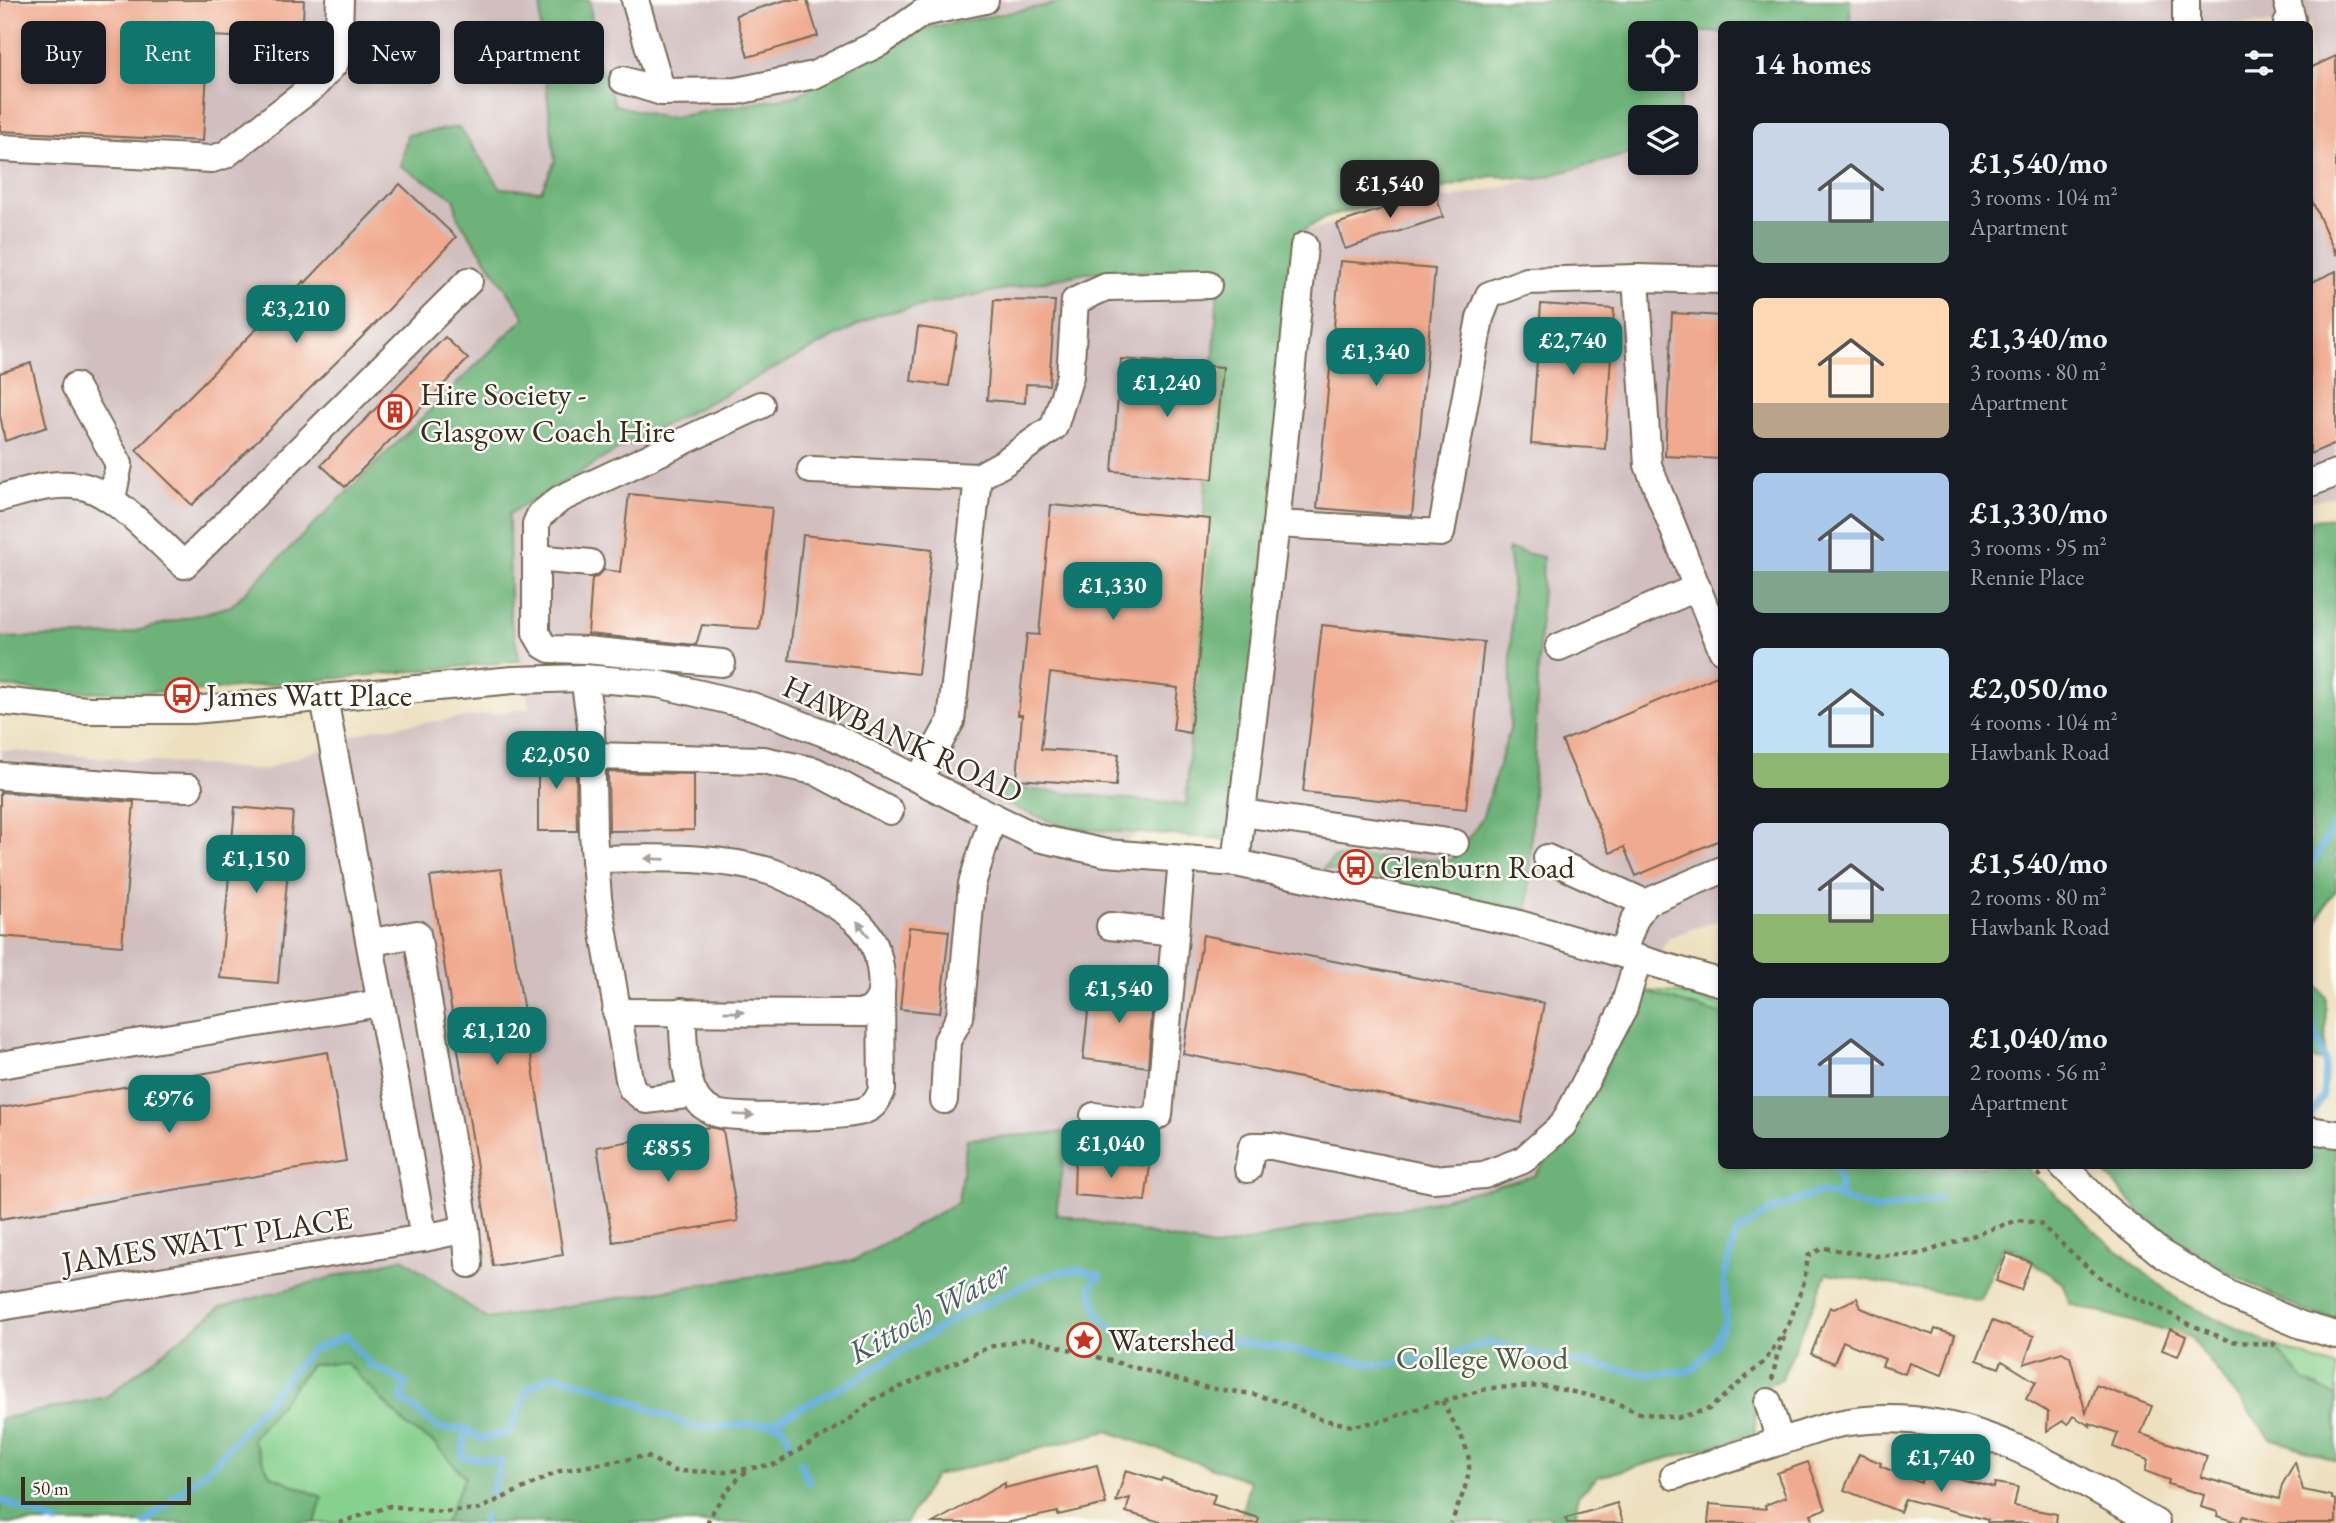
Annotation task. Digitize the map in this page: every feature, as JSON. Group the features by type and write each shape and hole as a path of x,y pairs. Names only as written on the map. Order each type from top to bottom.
{"street":[{"path":"0,148 212,159 225,155 314,86 335,63 340,0"},
{"path":"635,0 662,92"},
{"path":"623,80 662,92 737,92 814,75 881,42 920,7 985,0"},
{"path":"2186,0 2186,21"},
{"path":"2287,0 2290,21"},
{"path":"1236,863 1276,524 1304,246"},
{"path":"1276,524 1441,533 1480,318 1489,295 1527,281 1636,278 1718,280"},
{"path":"1636,278 1648,465 1718,640"},
{"path":"0,498 46,486 81,486 112,499 184,565 469,281"},
{"path":"811,470 978,477 1002,464 1054,427 1070,376 1075,301 1106,287 1208,285"},
{"path":"75,386 119,464 112,499"},
{"path":"718,698 723,654 550,649 543,645 536,633 536,524 540,514 560,499 761,405"},
{"path":"2313,482 2336,472"},
{"path":"919,779 951,721 978,477"},
{"path":"536,558 590,563"},
{"path":"1559,647 1696,588"},
{"path":"584,678 591,725 598,898 629,1079 632,1089 646,1100 694,1094"},
{"name":"HAWBANK ROAD","path":"0,701 86,710 193,710 513,680 584,678 658,684 752,706 835,737 1038,838 1106,853 1236,863 1513,922 1718,982"},
{"path":"324,698 372,942 380,1003 424,1238"},
{"path":"592,756 762,760 814,771 890,811"},
{"path":"0,776 189,788"},
{"path":"1242,813 1455,842"},
{"path":"944,1100 947,1041 960,1017 972,884 993,816"},
{"path":"1547,858 1645,904"},
{"path":"595,859 694,860 738,865 773,873 844,909 861,923 878,957 882,978 882,1090 877,1102 867,1110 840,1116 740,1116 715,1113 702,1105 694,1094 687,1074 682,1012"},
{"path":"1094,1116 1146,1123 1159,1115 1182,859"},
{"path":"1248,1169 1252,1146 1272,1146 1433,1179 1484,1175 1523,1160 1563,1125 1623,1010 1634,921 1645,904 1718,872"},
{"path":"1110,926 1175,933"},
{"path":"372,942 417,934 466,1228 469,1264"},
{"path":"616,1012 865,1013 875,1008 881,996"},
{"path":"0,1065 380,1003"},
{"path":"2313,1130 2336,1134"},
{"path":"2066,1169 2101,1204 2162,1254 2230,1295 2301,1325 2336,1335"},
{"name":"JAMES WATT PLACE","path":"0,1307 424,1238 466,1228"},
{"path":"1768,1402 1780,1441"},
{"path":"1674,1476 1840,1423 1883,1418 1950,1425 2009,1443 2156,1523"}],"path":[{"path":"1768,1402 1777,1356 1804,1283 1808,1256 1823,1248 1875,1255 1920,1254 2018,1220 2039,1223 2093,1272 2122,1293 2230,1341 2273,1345 2275,1342"},
{"path":"339,1523 390,1506 442,1512 479,1509 560,1471 646,1456 674,1471 727,1472 776,1464 848,1421 872,1400 989,1346 1029,1338 1208,1388 1254,1394 1287,1404 1320,1419 1352,1426 1382,1420 1490,1388 1546,1386 1609,1400 1640,1413 1677,1418 1709,1409 1765,1361 1789,1324"},
{"path":"1442,1401 1462,1438 1469,1469 1451,1523"},
{"path":"707,1523 733,1483 750,1468"}],"shaded area":[{"path":"0,0 541,0 540,21 454,21 454,84 546,84 555,161 541,191 501,188 459,127 454,198 458,218 525,317 231,606 121,635 0,638"},
{"path":"590,0 1075,0 927,28 796,96 667,118 615,105 604,77 604,21 592,21"},
{"path":"1850,0 2336,0 2336,496 2313,500 2313,21 1850,21"},
{"path":"1718,25 1718,920 1669,937 1588,1104 1534,1176 1448,1198 1217,1248 1055,1214 1067,1132 968,1139 958,1202 855,1260 486,1319 403,1258 221,1307 106,1397 0,1419 0,750 263,770 373,729 530,709 510,618 509,514 619,449 877,315 1081,273 1220,271 1186,806 1107,853 1236,863 1304,246 1303,231 1537,179 1628,154 1628,175 1698,175 1698,105 1675,105 1676,91 1698,91 1698,29"}],"green space":[{"path":"541,0 590,0 592,21 540,21"},
{"path":"1075,0 1850,0 1850,21 1718,21 1718,33 1698,31 1698,21 1628,21 1628,91 1682,91 1680,105 1628,105 1628,154 1537,179 1492,176 1326,217 1303,231 1242,813 1226,839 1068,828 997,801 1005,787 1186,805 1219,271 1090,272 877,315 619,449 509,514 510,618 520,661 193,692 48,692 0,686 0,638 121,635 231,606 525,317 458,218 454,198 401,166 407,135 459,127 501,188 541,191 555,161 546,84 604,84 604,77 615,105 667,118 796,96 927,28"},
{"path":"2336,518 2336,891 2329,898 2313,931 2313,520"},
{"path":"1508,549 1543,557 1528,910 1323,868 1335,857 1452,860 1482,819 1510,729 1512,580"},
{"path":"2313,982 2326,997 2325,1061 2313,1059"},
{"path":"1643,991 1677,993 1718,1005 1718,1014"},
{"name":"College Wood","path":"1643,991 1718,1014 1718,1169 2027,1169 2108,1243 2182,1303 2273,1345 2304,1381 2336,1396 2336,1461 2270,1438 2191,1338 2070,1304 2062,1283 2014,1249 2003,1247 1980,1300 1827,1273 1781,1380 1756,1389 1755,1435 1598,1477 1578,1496 1575,1523 1552,1523 1549,1515 1527,1518 1528,1523 1239,1523 1250,1481 1107,1431 935,1476 906,1523 445,1523 465,1477 433,1442 409,1428 345,1362 311,1365 252,1439 270,1475 322,1497 315,1523 0,1523 0,1419 106,1397 221,1307 403,1258 487,1319 855,1260 958,1202 967,1139 1067,1132 1056,1214 1217,1248 1448,1198 1534,1176 1588,1104"},
{"path":"2313,1143 2336,1147 2336,1319 2305,1312 2227,1272 2142,1215 2102,1169 2313,1169"},
{"path":"2273,1345 2336,1368 2336,1396 2304,1381"},
{"path":"346,1362 409,1428 433,1442 465,1477 445,1523 315,1523 322,1497 270,1475 251,1439 311,1365"}],"building":[{"path":"0,0 304,0 303,21 229,21 229,37 215,36 215,21 120,21 120,84 206,84 203,141 0,131"},
{"path":"786,0 807,0 818,36 748,57 736,15"},
{"path":"2336,56 2336,255 2313,203 2313,67"},
{"path":"400,184 456,237 376,323 192,505 136,450 304,281 305,283"},
{"path":"1435,191 1443,217 1345,249 1337,224"},
{"path":"1340,261 1435,269 1412,516 1317,508"},
{"path":"2336,271 2336,443 2313,453 2313,282"},
{"path":"994,300 1055,301 1049,385 1026,384 1025,403 987,400"},
{"path":"1541,304 1614,309 1605,449 1531,444"},
{"path":"1672,313 1718,316 1718,459 1665,456"},
{"path":"918,327 957,333 949,386 911,381"},
{"name":"Hire Society - Glasgow Coach Hire","path":"445,337 468,359 345,487 321,465"},
{"path":"1121,359 1223,367 1213,479 1112,471"},
{"path":"31,363 47,427 5,441 0,415 0,373"},
{"path":"629,494 772,508 759,629 702,625 696,645 588,634 592,578 604,570 620,572"},
{"path":"1051,505 1210,519 1190,733 1173,730 1178,688 1050,673 1041,749 1119,754 1116,786 1017,779 1022,715 1018,715 1027,634 1039,635"},
{"path":"803,535 932,549 918,674 789,660"},
{"path":"1322,625 1484,642 1466,809 1303,792"},
{"path":"1717,676 1718,841 1636,876 1624,847 1610,853 1562,741"},
{"path":"538,746 567,746 567,769 576,769 577,831 538,831"},
{"path":"608,772 694,774 694,830 609,831"},
{"path":"0,792 134,802 122,946 0,936"},
{"path":"235,807 293,812 278,983 220,978"},
{"path":"501,869 563,1255 493,1266 430,877"},
{"path":"909,927 949,931 940,1013 900,1009"},
{"path":"1203,935 1544,1003 1521,1123 1183,1054"},
{"path":"1091,984 1154,989 1148,1067 1083,1059"},
{"path":"328,1052 346,1161 0,1219 0,1108"},
{"path":"710,1127 723,1130 738,1221 613,1242 597,1147"},
{"path":"1075,1159 1150,1166 1145,1201 1074,1195"},
{"path":"2007,1253 2031,1262 2021,1290 1996,1281"},
{"path":"1857,1298 1861,1308 1885,1318 1933,1335 1935,1329 1955,1335 1942,1375 1909,1363 1905,1374 1882,1366 1885,1359 1843,1341 1834,1363 1811,1354 1830,1307 1834,1309"},
{"path":"1992,1321 2034,1336 2024,1364 2062,1352 2070,1357 2086,1413 2096,1385 2152,1406 2141,1434 2207,1456 2201,1477 2279,1499 2282,1485 2295,1462 2303,1490 2332,1496 2332,1499 2336,1500 2336,1523 2269,1523 2243,1516 2240,1523 2217,1516 2218,1512 2201,1507 2204,1495 2168,1484 2169,1480 2145,1471 2148,1460 2113,1447 2118,1433 2089,1423 2090,1426 2073,1416 2068,1424 2063,1421 2047,1431 2048,1412 2026,1399 2036,1382 2002,1361 1999,1368 1977,1360"},
{"path":"2170,1329 2186,1336 2178,1356 2162,1350"},
{"path":"1859,1454 1921,1483 1924,1469 1994,1488 1995,1483 2018,1487 2014,1506 2057,1514 2056,1523 1987,1523 1988,1520 1905,1499 1900,1512 1844,1490"},
{"path":"1808,1462 1826,1509 1811,1514 1814,1523 1708,1523 1710,1504 1766,1509 1765,1505 1786,1497 1777,1473"},
{"path":"1097,1465 1106,1504 1006,1523 933,1523 1005,1483 1005,1488"},
{"path":"1126,1470 1215,1495 1212,1504 1259,1518 1258,1523 1164,1523 1126,1512 1130,1498 1116,1502"},
{"path":"1617,1503 1623,1523 1567,1523 1566,1518"}],"waterway":[{"name":"Kittoch Water","path":"2313,862 2336,823"},
{"name":"Kittoch Water","path":"2313,1026 2325,1061 2323,1096 2313,1112"},
{"path":"1836,1169 1840,1180 1839,1198"},
{"name":"Kittoch Water","path":"145,1523 215,1463 310,1351 346,1336 370,1364 406,1383 401,1399 440,1429 466,1429 480,1439 509,1433 528,1389 552,1374 600,1388 695,1428 771,1423 855,1380 961,1315 1035,1280 1057,1272 1081,1270 1101,1276 1090,1286 1100,1318 1133,1346 1198,1338 1268,1346 1381,1365 1448,1356 1489,1342 1554,1358 1647,1374 1691,1371 1713,1346 1725,1320 1725,1274 1736,1233 1772,1210 1820,1192 1877,1210 1939,1199"},
{"path":"771,1423 784,1427 790,1443"},
{"path":"466,1429 462,1457 501,1461 491,1494"},
{"path":"801,1462 809,1483"},
{"name":"Kittoch Water","path":"0,1500 57,1523"},
{"path":"483,1523 485,1516"}],"place":[{"name":"Hire Society - Glasgow Coach Hire","path":"395,412"},
{"name":"James Watt Place","path":"182,695"},
{"name":"Glenburn Road","path":"1356,867"},
{"name":"Watershed","path":"1084,1340"}]}
